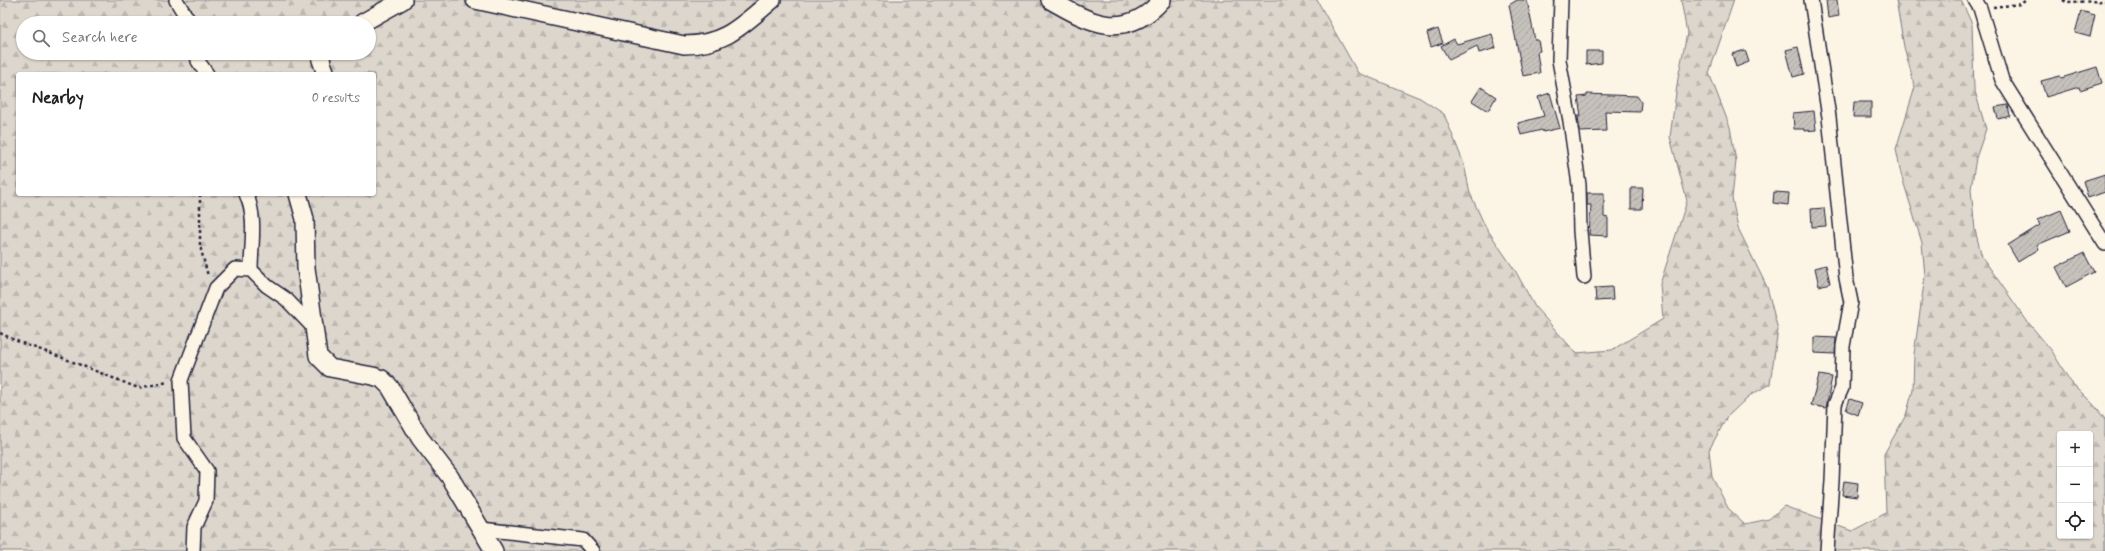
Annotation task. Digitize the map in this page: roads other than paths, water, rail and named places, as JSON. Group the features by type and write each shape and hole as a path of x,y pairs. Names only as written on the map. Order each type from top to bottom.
{"street":[{"path":"176,0 186,16"},
{"path":"374,16 403,0"},
{"path":"475,0 684,45 696,45 709,43 728,35 772,0"},
{"path":"1050,0 1091,22 1115,26 1136,20 1162,0"},
{"path":"1561,0 1559,60 1580,185 1584,277"},
{"path":"1812,0 1830,117 1846,278 1851,302 1843,346 1842,388 1835,404 1827,551"},
{"path":"1978,4 2002,80 2105,244"},
{"path":"198,60 206,72"},
{"path":"321,60 325,72"},
{"path":"247,196 250,202 252,228 251,270"},
{"path":"299,196 305,219 306,268 315,350 325,365 330,368 382,379 390,387 416,430 450,477 494,551"},
{"path":"193,551 194,527 206,501 207,471 184,438 182,380 216,288 235,269 251,270 267,286 286,299 312,326"},
{"path":"481,529 583,540 593,551"}]}
